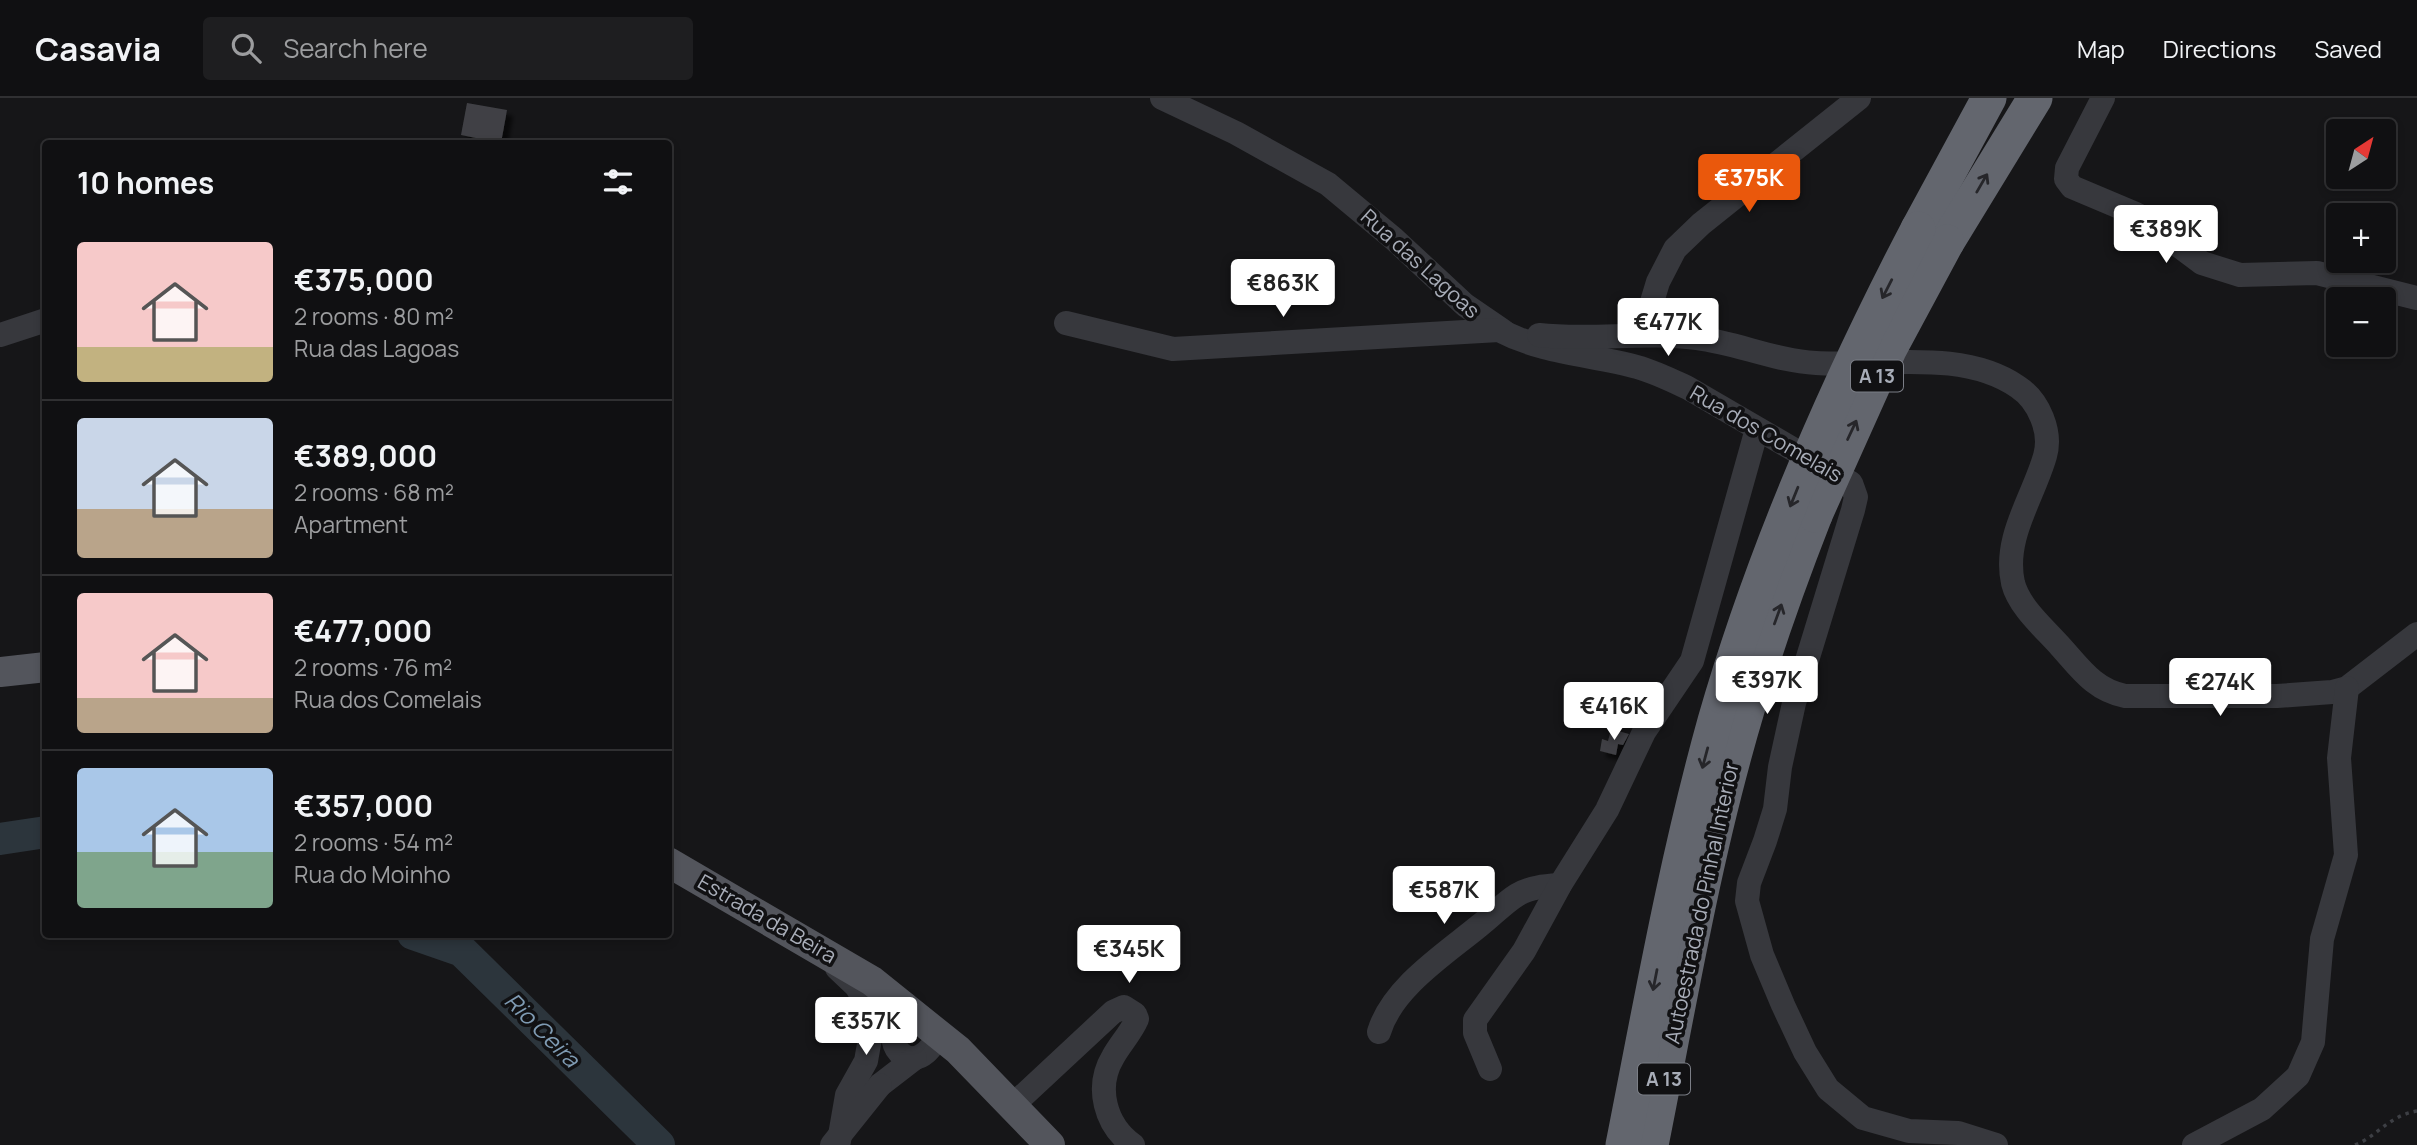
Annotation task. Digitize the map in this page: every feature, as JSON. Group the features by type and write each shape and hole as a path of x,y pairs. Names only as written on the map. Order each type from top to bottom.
{"highway":[{"name":"Autoestrada do Pinhal Interior","path":"1651,1145 1700,898 1733,757 1770,636 1815,515 1889,350 1989,98"},
{"name":"Autoestrada do Pinhal Interior","path":"1623,1145 1688,824 1736,652 1786,515 1840,385 1933,235 2035,98"}],"main road":[{"path":"0,672 42,667"},
{"name":"Estrada da Beira","path":"672,864 872,981 919,1041 1012,1106 1050,1145"}],"street":[{"name":"Rua das Lagoas","path":"1163,98 1236,134 1339,191 1465,305 1499,330 1559,338 1642,335 1699,338 1795,361 1848,364 1913,361 1946,364 2004,378 2021,388 2035,404 2046,432 2046,454 2014,538 2011,559 2014,586 2037,621 2100,687 2109,693 2125,696 2306,695 2347,688 2417,634"},
{"path":"1642,335 1658,282 1675,249 1702,223 1858,98"},
{"path":"2103,98 2067,168 2066,178 2072,187 2136,214 2202,263 2240,275 2317,273 2417,298"},
{"path":"0,335 42,321"},
{"path":"1066,323 1172,349 1499,330"},
{"name":"Rua dos Comelais","path":"1499,330 1536,347 1634,366 1661,375 1843,476 1855,489 1856,497 1794,702 1771,825 1749,883 1746,901 1762,955 1805,1052 1828,1088 1863,1118 1909,1131 1958,1133 1996,1145"},
{"path":"1490,1069 1475,1033 1475,1020 1524,951 1560,884 1607,810 1644,732 1692,660 1757,429"},
{"path":"2194,1145 2262,1109 2298,1076 2314,1042 2322,939 2346,855 2339,758 2347,688"},
{"path":"1380,1032 1384,1015 1399,995 1434,963 1518,894 1538,887 1560,884"},
{"path":"814,946 856,986 870,1015 872,1033 866,1061 847,1095 838,1145"},
{"path":"1012,1106 1113,1012 1124,1007 1135,1014 1137,1019 1111,1059 1102,1088 1106,1111 1122,1138 1133,1145"},
{"path":"832,1145 880,1084 919,1041"}],"path":[{"path":"2355,1145 2384,1124 2417,1111"}],"building":[{"path":"467,103 507,110 502,140 461,135"},
{"path":"1611,729 1629,734 1623,745 1618,744 1616,755 1600,751 1602,739 1608,741"}],"waterway":[{"name":"Rio Ceira","path":"0,839 42,833"},
{"name":"Rio Ceira","path":"425,938 462,951 659,1145"}]}
